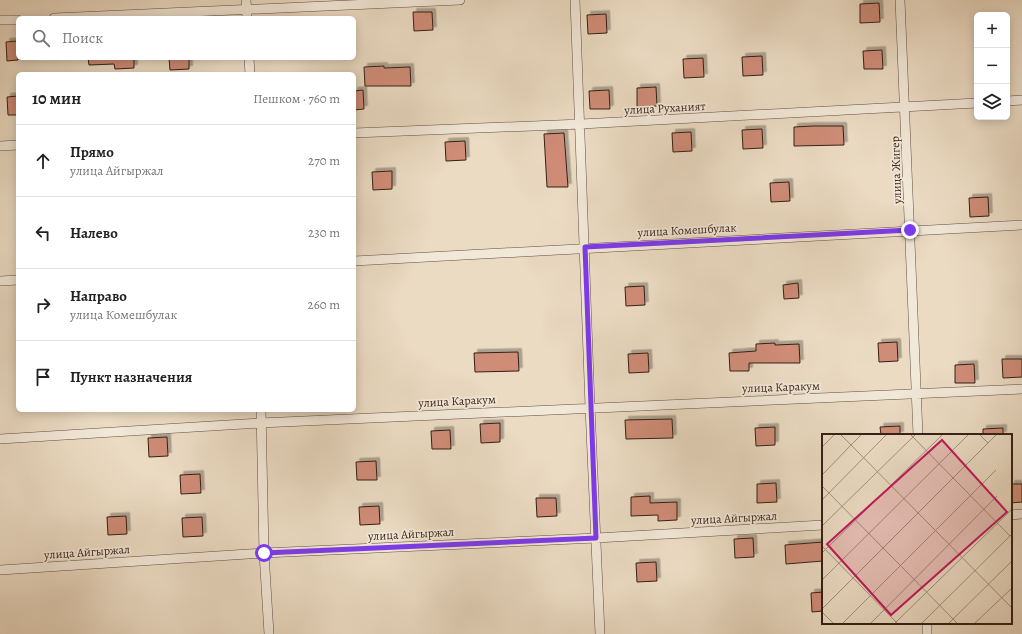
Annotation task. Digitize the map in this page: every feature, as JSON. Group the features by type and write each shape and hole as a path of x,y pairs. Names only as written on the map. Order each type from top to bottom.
{"street":[{"path":"246,0 246,14"},
{"path":"150,16 246,14 460,0"},
{"path":"575,0 600,634"},
{"name":"улица Жигер","path":"900,0 910,230 915,393 918,434"},
{"path":"0,20 16,20"},
{"path":"249,60 250,72"},
{"path":"1010,101 1022,100"},
{"name":"улица Руханият","path":"356,133 581,124 974,103"},
{"path":"0,146 16,145"},
{"name":"улица Комешбулак","path":"356,260 1022,225"},
{"path":"0,281 16,280"},
{"name":"улица Каракум","path":"0,439 260,423 1022,388"},
{"path":"261,412 264,553 269,634"},
{"path":"1012,515 1022,514"},
{"name":"улица Айгыржал","path":"0,570 264,553 596,538 822,525"}],"building":[{"path":"879,3 880,22 860,23 860,4"},
{"path":"413,12 432,12 433,30 414,31"},
{"path":"606,14 607,33 588,34 587,15"},
{"path":"16,41 16,60 18,60 7,61 6,42"},
{"path":"882,50 883,69 864,69 863,51"},
{"path":"762,56 763,75 743,76 742,57"},
{"path":"703,58 704,77 684,78 683,59"},
{"path":"88,60 134,60 134,68 115,69 114,64 89,65"},
{"path":"169,60 189,60 189,69 170,70"},
{"path":"384,66 384,68 410,67 411,86 365,86 364,67"},
{"path":"656,87 657,106 637,107 637,88"},
{"path":"363,90 364,109 356,110 356,91"},
{"path":"609,90 610,109 590,109 589,91"},
{"path":"16,96 16,115 8,115 7,97"},
{"path":"843,126 844,145 794,146 794,127"},
{"path":"762,129 763,148 743,149 742,130"},
{"path":"691,132 692,151 673,152 672,133"},
{"path":"564,133 568,187 547,187 544,134"},
{"path":"465,141 466,160 446,161 445,142"},
{"path":"392,171 392,189 373,190 372,172"},
{"path":"789,182 790,201 771,202 770,183"},
{"path":"988,197 989,216 970,217 969,198"},
{"path":"798,283 799,298 784,299 783,285"},
{"path":"644,286 645,305 626,306 625,287"},
{"path":"897,342 898,361 879,362 878,343"},
{"path":"775,343 775,345 799,344 800,363 749,363 749,371 730,371 729,353 756,351 756,344"},
{"path":"518,352 519,371 475,372 474,353"},
{"path":"648,353 649,372 629,373 628,354"},
{"path":"1002,359 1022,359 1022,377 1003,378"},
{"path":"974,364 975,383 955,383 955,365"},
{"path":"672,419 673,438 626,439 625,420"},
{"path":"500,423 500,442 481,443 480,424"},
{"path":"900,426 900,434 881,434 880,427"},
{"path":"775,427 775,445 756,446 755,428"},
{"path":"1003,428 1003,434 983,434 983,429"},
{"path":"450,430 451,449 432,449 431,431"},
{"path":"167,437 168,456 149,457 148,438"},
{"path":"376,461 377,480 357,480 356,462"},
{"path":"200,474 201,493 181,494 180,475"},
{"path":"776,483 777,502 757,503 757,484"},
{"path":"1012,484 1022,484 1022,502 1012,503"},
{"path":"650,496 650,503 677,502 677,520 658,521 658,515 631,516 631,497"},
{"path":"536,498 556,498 557,516 537,517"},
{"path":"379,506 380,524 360,525 359,507"},
{"path":"126,516 127,534 108,535 107,517"},
{"path":"202,517 203,536 183,537 182,518"},
{"path":"753,538 754,557 735,558 734,539"},
{"path":"822,542 822,561 786,564 785,545"},
{"path":"656,562 657,581 637,582 636,563"},
{"path":"822,592 822,611 812,612 811,593"}],"route":[{"path":"264,553 596,538 585,247 910,230"}]}
